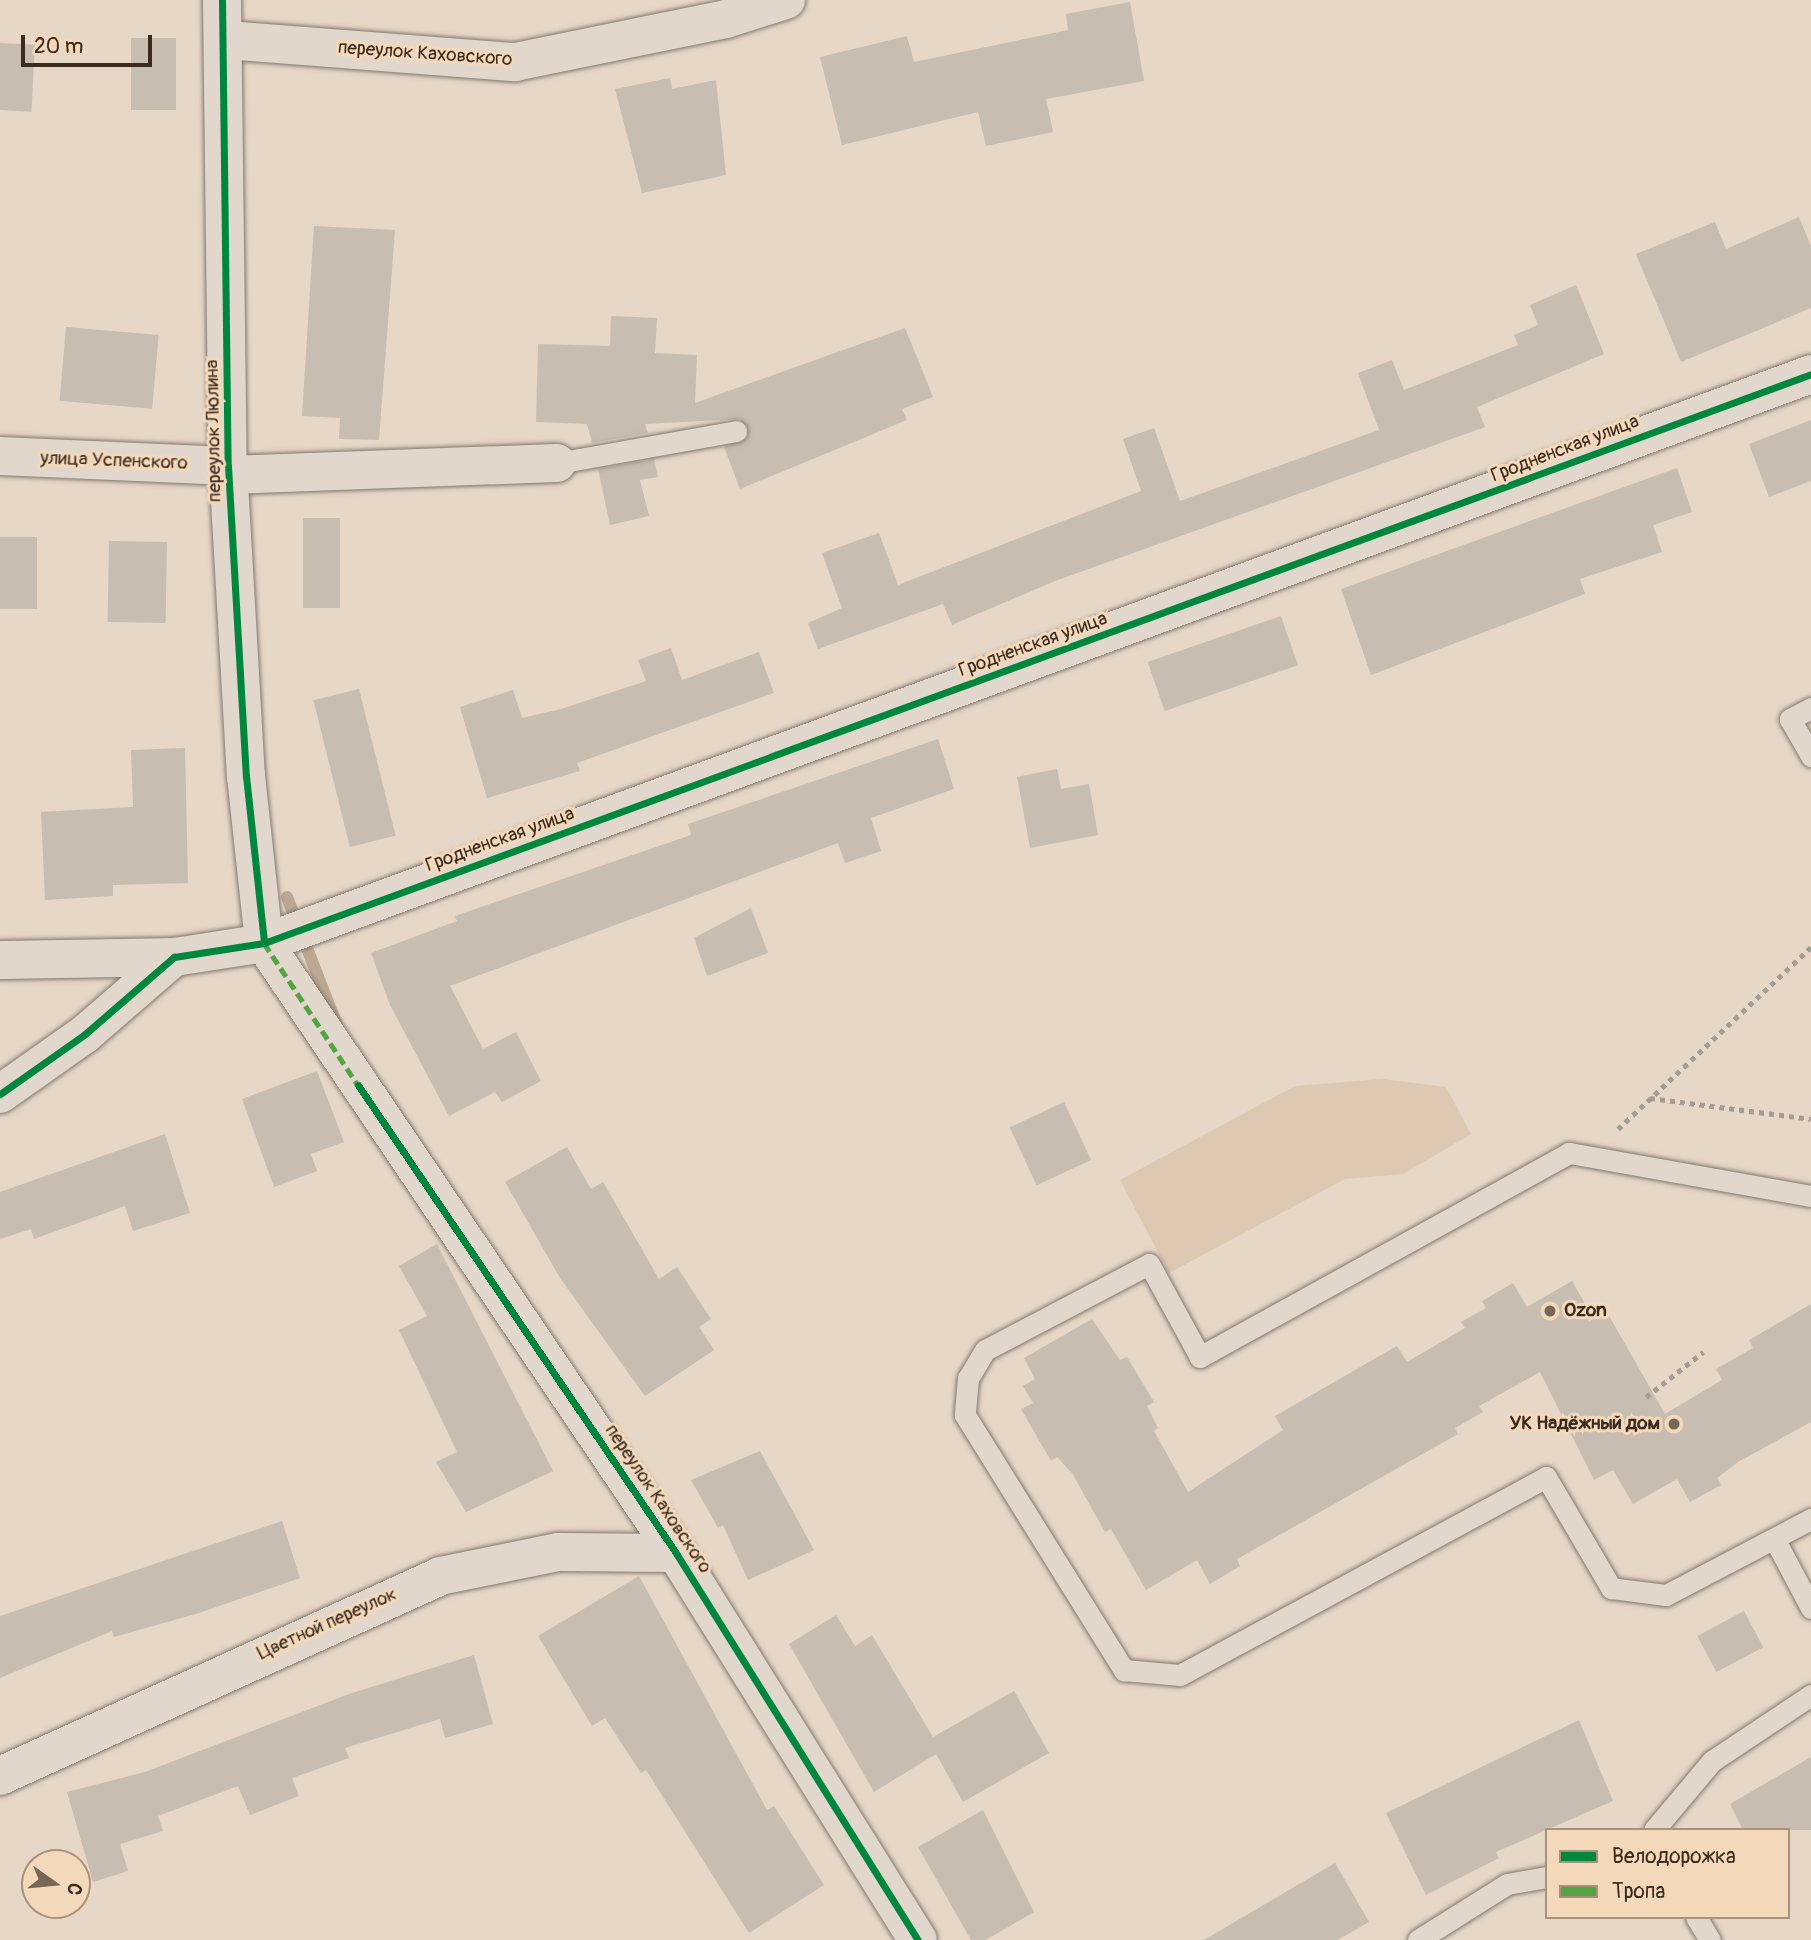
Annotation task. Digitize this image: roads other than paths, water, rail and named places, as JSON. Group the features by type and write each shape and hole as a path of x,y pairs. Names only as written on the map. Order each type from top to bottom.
{"street":[{"name":"переулок Люлина","path":"222,0 226,40 229,470 246,775 264,943"},
{"name":"переулок Каховского","path":"226,40 515,62 726,19 786,0"},
{"name":"Гродненская улица","path":"0,960 174,957 264,943 1811,374"},
{"name":"улица Успенского","path":"0,456 229,470"},
{"path":"229,470 557,463"},
{"name":"переулок Каховского","path":"264,943 676,1553 918,1940"},
{"path":"0,1094 85,1034 174,957"},
{"name":"Цветной переулок","path":"0,1776 440,1576 558,1552 676,1553"}],"lane":[{"path":"557,463 736,431"},
{"path":"1811,708 1790,719 1811,756"},
{"path":"1811,1196 1569,1153 1200,1357 1149,1264 985,1350 968,1378 965,1415 1124,1670 1180,1675 1546,1477 1611,1588 1666,1595 1811,1519"},
{"path":"1775,1540 1811,1608"},
{"path":"1656,1828 1712,1761 1811,1695"},
{"path":"1418,1940 1507,1884 1545,1877"},
{"path":"1697,1919 1710,1940"}],"waterway":[{"path":"287,897 337,1025"}],"place":[{"name":"Ozon","path":"1550,1311"},
{"name":"УК Надёжный дом","path":"1674,1424"}]}
